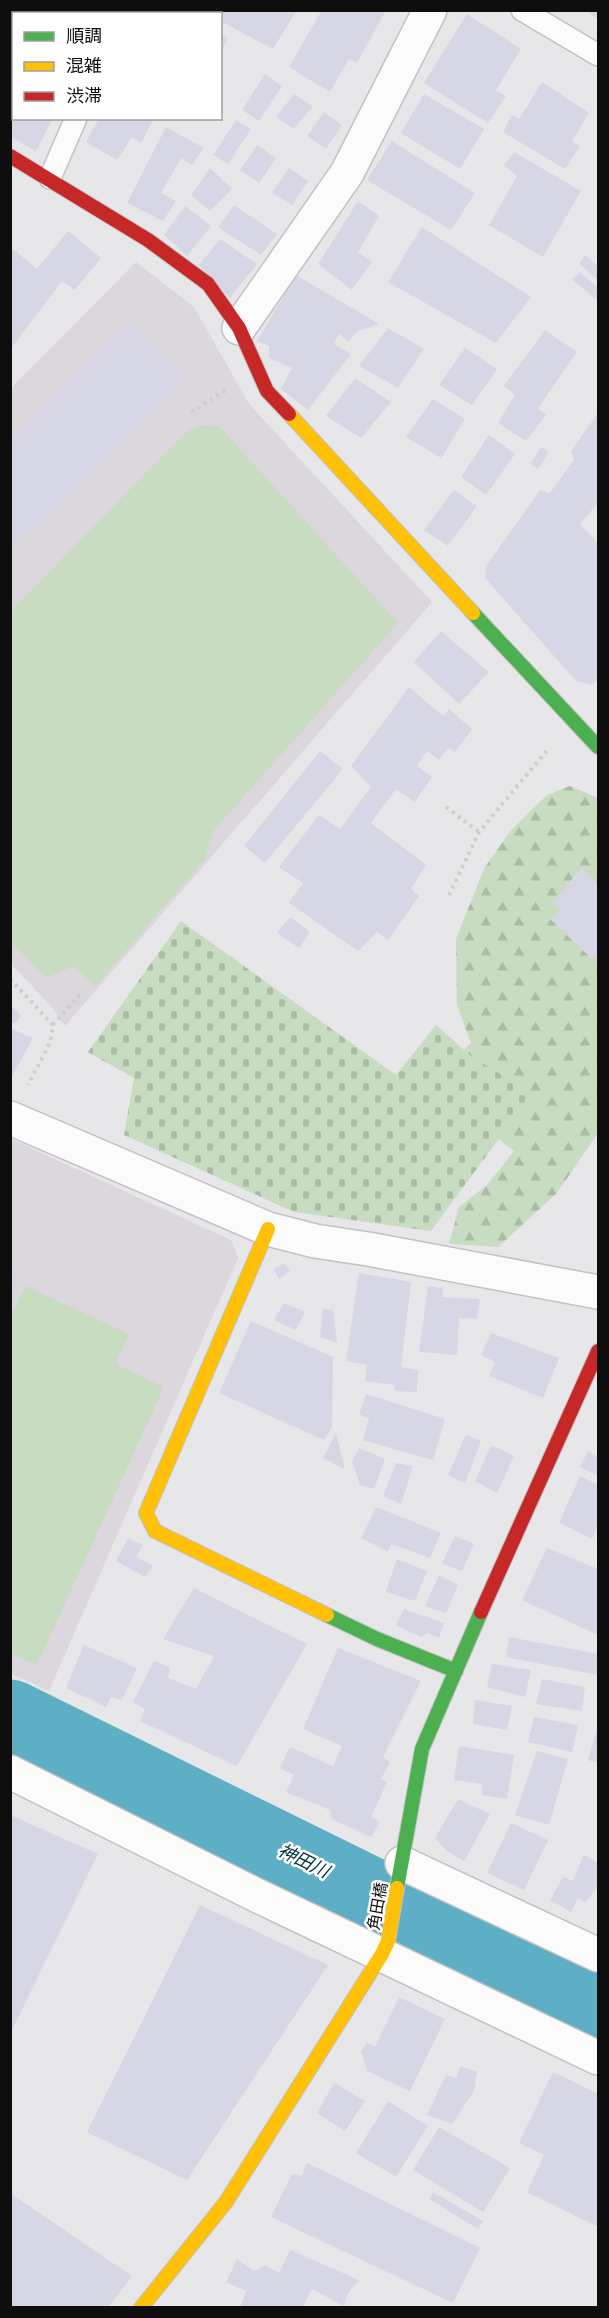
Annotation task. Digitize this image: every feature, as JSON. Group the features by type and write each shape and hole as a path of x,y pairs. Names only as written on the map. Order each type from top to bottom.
{"street":[{"path":"239,327 347,172 430,10"},
{"path":"10,156 50,178 148,240 208,284 239,327 267,391 598,747"},
{"path":"11,1118 268,1229 315,1241 598,1292"},
{"path":"268,1229 146,1513 155,1531 377,1639 456,1671"},
{"name":"角田橋","path":"385,1948 422,1749 598,1351"},
{"path":"10,1772 254,1893 385,1948 598,2058"},
{"path":"401,1870 598,1955"},
{"path":"141,2307 226,2202 385,1948"}],"lane":[{"path":"522,10 598,55"},
{"path":"50,178 75,120"}],"path":[{"path":"191,412 234,385"},
{"path":"450,895 479,832 550,747"},
{"path":"446,807 479,832"},
{"path":"10,979 53,1025"},
{"path":"11,1118 50,1043 53,1025 83,992"}],"shaded area":[{"path":"136,262 194,307 249,404 432,602 65,1026 51,1006 11,964 11,388"},
{"path":"11,1139 231,1240 238,1258 49,1691 11,1674"}],"green space":[{"path":"201,425 219,426 398,623 214,830 205,859 95,987 74,966 46,978 11,942 11,611 186,432"},
{"path":"570,786 598,798 598,1133 557,1193 498,1247 449,1244 459,1207 487,1185 514,1151 481,1125 438,1073 471,1043 457,1005 456,939 485,867 512,829 547,795"},
{"path":"181,921 396,1075 436,1025 471,1056 532,1094 431,1231 294,1212 124,1135 134,1078 88,1052"},
{"path":"25,1286 129,1334 116,1364 164,1387 37,1665 10,1654 10,1318"}],"building":[{"path":"14,10 66,10 65,12 16,12"},
{"path":"201,10 297,10 273,49 222,22 222,12"},
{"path":"322,10 386,10 357,63 349,59 330,92 289,67"},
{"path":"584,10 598,10 598,19"},
{"path":"467,14 521,49 496,90 506,96 488,123 424,83"},
{"path":"10,27 12,28 12,50 10,49"},
{"path":"222,35 228,38 222,49"},
{"path":"10,58 12,59 12,78 10,77"},
{"path":"265,74 282,86 259,121 242,110"},
{"path":"542,82 589,113 572,141 580,146 565,169 503,132 512,115 519,119"},
{"path":"294,94 313,106 294,129 276,117"},
{"path":"424,94 484,129 460,169 401,133"},
{"path":"324,112 342,125 326,149 307,136"},
{"path":"10,116 12,120 52,120 36,151 10,137"},
{"path":"98,120 153,120 141,143 132,137 117,160 86,142"},
{"path":"236,120 251,129 228,164 213,155"},
{"path":"166,127 204,148 192,165 181,158 161,193 176,201 163,221 127,203"},
{"path":"392,141 475,193 451,230 367,180"},
{"path":"257,145 276,158 259,183 240,170"},
{"path":"514,152 581,191 543,257 489,225 517,176 504,166"},
{"path":"210,168 232,189 210,211 191,195"},
{"path":"289,168 308,181 292,205 272,193"},
{"path":"358,201 379,216 358,252 372,262 352,290 318,264"},
{"path":"234,205 277,234 261,255 218,227"},
{"path":"185,206 211,226 187,256 164,235"},
{"path":"422,227 531,297 496,343 388,282"},
{"path":"68,231 101,258 75,290 62,281 12,347 10,252 13,249 37,269"},
{"path":"220,239 257,264 230,298 199,265"},
{"path":"585,255 598,266 598,280 579,264"},
{"path":"580,272 598,288 598,301 572,279"},
{"path":"296,275 379,324 357,331 349,342 339,334 334,344 351,354 308,410 281,389 292,368 269,358 269,346 257,341"},
{"path":"130,323 185,379 10,551 10,442"},
{"path":"388,328 424,349 398,388 359,366"},
{"path":"545,330 577,352 538,408 546,415 526,441 498,423 515,395 504,386"},
{"path":"465,348 497,369 472,405 439,385"},
{"path":"355,378 391,402 361,438 326,416"},
{"path":"433,399 465,419 441,458 406,437"},
{"path":"598,413 598,503 580,524 598,543 598,679 592,685 576,681 485,578 486,566 540,490 550,493 574,460 571,451"},
{"path":"489,435 515,454 486,495 461,477"},
{"path":"541,447 549,452 538,469 530,464"},
{"path":"454,490 477,506 448,546 424,530"},
{"path":"441,631 489,672 459,704 414,662"},
{"path":"409,687 443,716 449,709 472,729 455,752 448,748 439,760 427,751 417,766 432,777 415,802 396,789 371,823 426,865 411,889 419,896 388,940 377,932 358,951 289,903 303,883 279,867 319,815 340,829 371,787 351,766"},
{"path":"320,751 343,769 265,863 244,846"},
{"path":"582,868 598,885 598,953 592,959 550,919 560,910 552,902"},
{"path":"290,917 310,932 299,948 277,933"},
{"path":"10,1005 21,1015 15,1023 10,1021"},
{"path":"12,1029 33,1038 10,1080 10,1032"},
{"path":"284,1263 290,1271 279,1279 274,1269"},
{"path":"10,1270 19,1274 10,1293"},
{"path":"359,1273 411,1282 401,1367 418,1370 417,1392 395,1391 394,1385 365,1381 367,1365 346,1361"},
{"path":"428,1286 443,1288 442,1297 480,1299 477,1319 459,1318 457,1355 419,1352"},
{"path":"284,1303 305,1312 296,1330 274,1320"},
{"path":"323,1309 333,1310 337,1343 320,1337"},
{"path":"251,1321 333,1357 332,1427 324,1440 219,1393"},
{"path":"491,1333 559,1358 543,1398 489,1376 495,1362 481,1355"},
{"path":"366,1394 445,1419 433,1460 363,1440 369,1418 359,1415"},
{"path":"336,1433 345,1469 323,1458"},
{"path":"466,1435 481,1441 465,1483 448,1475"},
{"path":"491,1445 514,1456 497,1493 475,1481"},
{"path":"359,1448 385,1459 374,1489 360,1485 352,1462"},
{"path":"588,1451 598,1457 598,1476 580,1467"},
{"path":"396,1463 413,1466 401,1504 383,1496"},
{"path":"580,1476 598,1485 598,1525 592,1539 559,1523"},
{"path":"376,1507 441,1533 430,1558 392,1544 387,1551 361,1538"},
{"path":"455,1536 474,1544 462,1571 442,1564"},
{"path":"128,1538 143,1545 136,1557 153,1566 145,1577 116,1561"},
{"path":"547,1548 598,1569 598,1635 522,1600"},
{"path":"397,1559 427,1571 415,1601 386,1592"},
{"path":"439,1575 458,1585 446,1613 425,1606"},
{"path":"194,1588 307,1644 237,1766 140,1721 145,1709 133,1702 154,1661 170,1668 168,1678 196,1689 214,1656 163,1639"},
{"path":"404,1609 444,1623 439,1638 428,1633 421,1637 396,1625"},
{"path":"509,1637 598,1654 598,1675 506,1657"},
{"path":"84,1645 137,1668 122,1700 111,1697 106,1707 66,1688"},
{"path":"338,1648 421,1681 383,1757 390,1762 381,1779 387,1782 371,1817 380,1822 371,1837 332,1819 330,1810 286,1792 294,1775 280,1768 290,1747 333,1766 342,1746 303,1729"},
{"path":"492,1664 531,1670 525,1697 487,1687"},
{"path":"542,1679 585,1687 582,1711 536,1704"},
{"path":"475,1700 512,1706 507,1730 473,1724"},
{"path":"534,1717 578,1725 572,1752 528,1742"},
{"path":"598,1726 598,1763 588,1760"},
{"path":"459,1746 514,1755 507,1799 482,1795 482,1784 454,1780"},
{"path":"537,1751 568,1759 549,1825 515,1815"},
{"path":"458,1799 490,1814 464,1861 446,1850 435,1838"},
{"path":"10,1815 98,1854 10,2034"},
{"path":"511,1823 548,1840 524,1890 487,1873"},
{"path":"584,1855 598,1863 598,1889 585,1903 578,1898 571,1912 550,1900 563,1877 573,1881"},
{"path":"200,1905 328,1965 187,2180 87,2132"},
{"path":"399,1997 445,2019 410,2091 367,2071 361,2051 367,2043 375,2047"},
{"path":"461,2066 477,2072 474,2091 452,2124 427,2115 446,2075 456,2078"},
{"path":"553,2072 598,2094 598,2227 527,2192 544,2155 519,2143"},
{"path":"334,2083 365,2101 345,2131 317,2113"},
{"path":"388,2101 428,2126 396,2177 356,2153"},
{"path":"439,2127 510,2168 483,2212 413,2170"},
{"path":"307,2163 480,2248 453,2303 271,2217 292,2174 302,2176"},
{"path":"433,2192 483,2221 478,2229 429,2199"},
{"path":"10,2193 132,2276 108,2308 10,2308"},
{"path":"290,2250 359,2280 348,2293 344,2306 312,2289 302,2308 240,2308 246,2291 226,2282 237,2259 254,2271 265,2265 279,2273"}],"waterway":[{"name":"神田川","path":"10,1717 454,1936 598,2004"}],"traffic: fast":[{"path":"473,613 598,747"},
{"path":"397,1888 422,1749 481,1612"},
{"path":"327,1615 377,1639 456,1671"}],"traffic: slow":[{"path":"289,414 473,613"},
{"path":"268,1229 146,1513 155,1531 327,1615"},
{"path":"141,2308 226,2202 382,1954 388,1941 397,1888"}],"traffic: jam":[{"path":"10,156 148,240 208,284 239,328 267,391 289,414"},
{"path":"481,1612 598,1351"}]}
